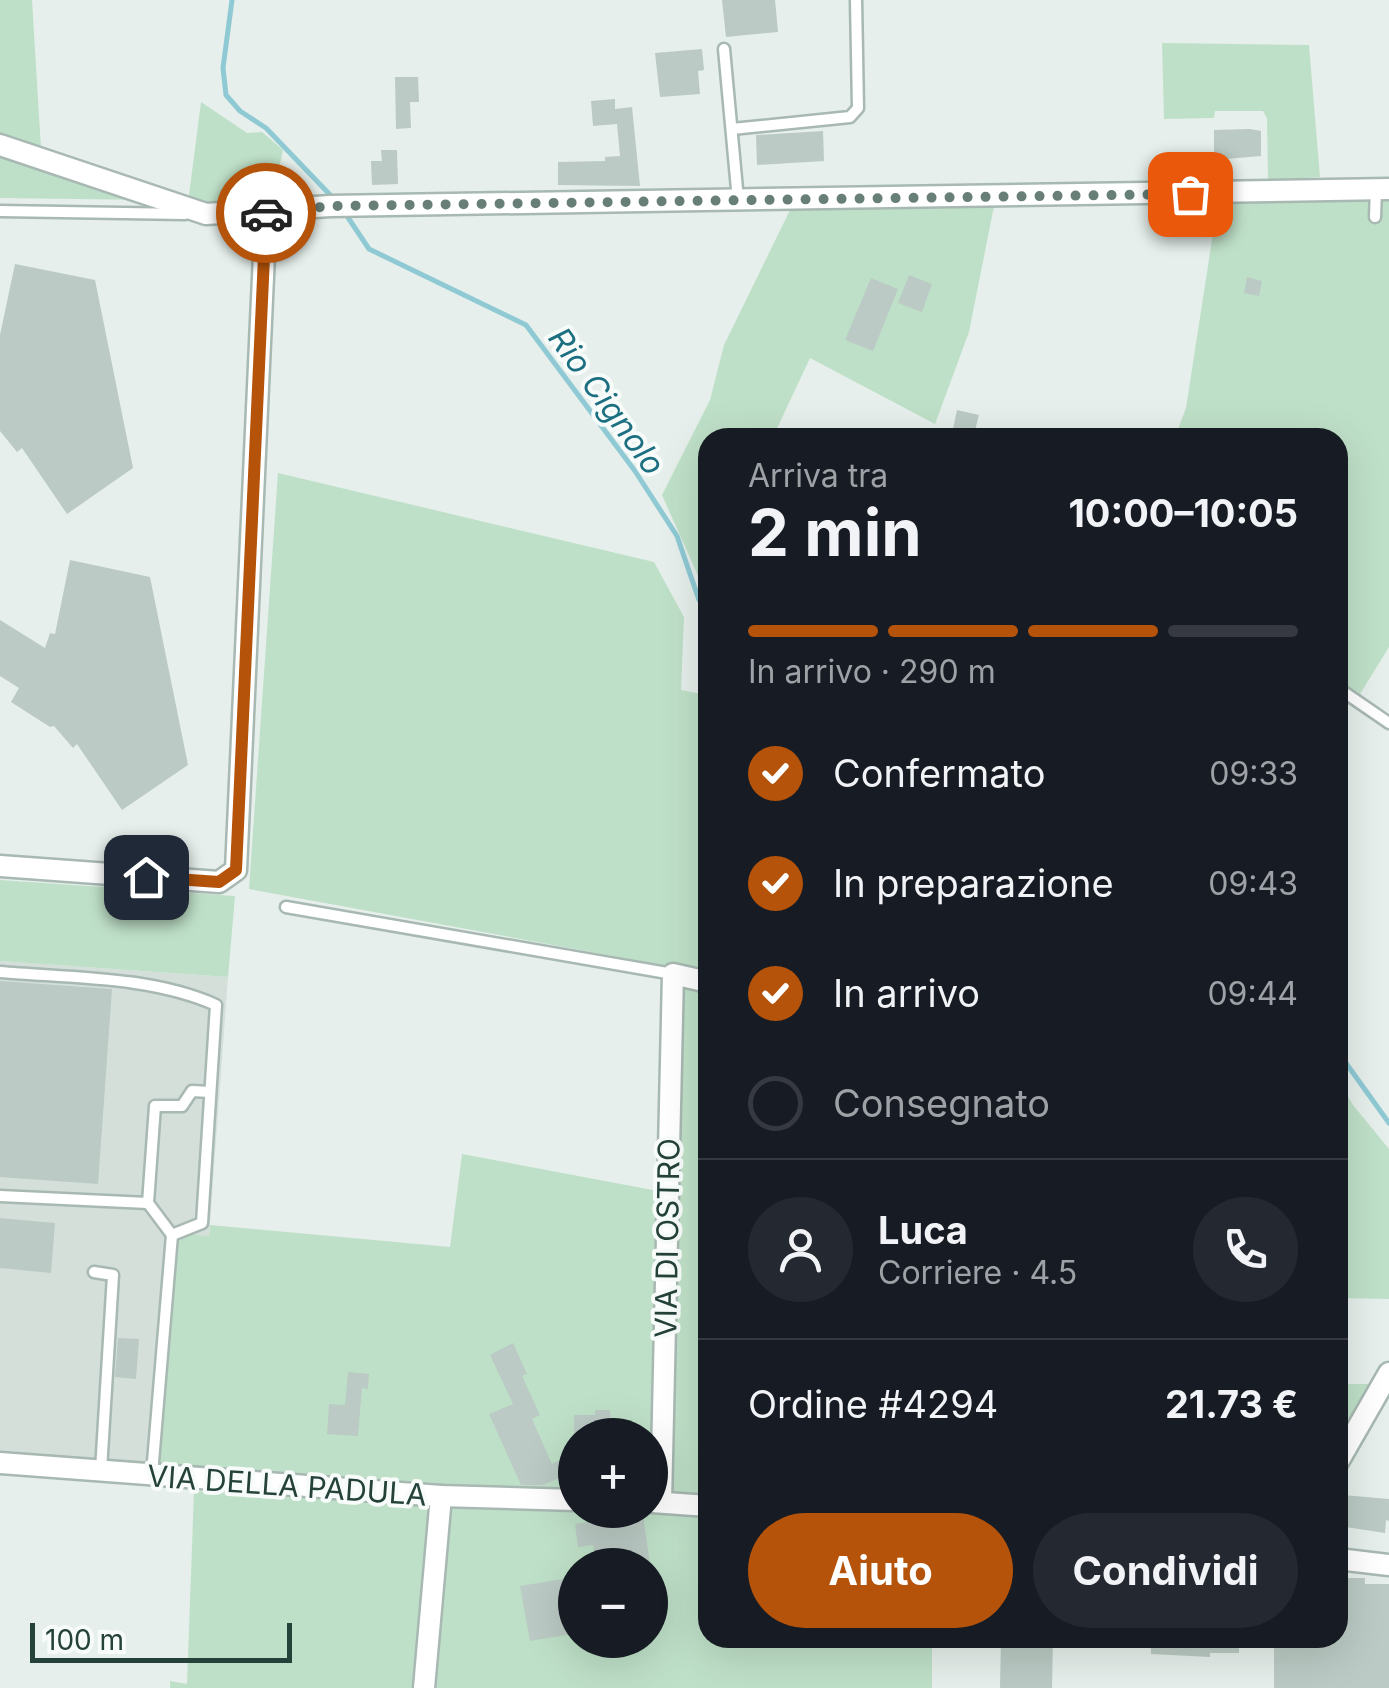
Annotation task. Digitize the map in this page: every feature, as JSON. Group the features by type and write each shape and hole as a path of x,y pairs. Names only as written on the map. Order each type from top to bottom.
{"street":[{"path":"0,145 206,214 330,206 1382,189"},
{"path":"0,866 219,882 236,870 266,211"},
{"path":"674,971 698,979"},
{"name":"VIA DI OSTRO","path":"659,1418 674,971"},
{"path":"1348,1448 1369,1420 1389,1373"},
{"name":"VIA DELLA PADULA","path":"0,1463 441,1496 558,1499"},
{"path":"424,1688 441,1496"},
{"path":"668,1503 698,1505"},
{"path":"1348,1561 1389,1566"}],"lane":[{"path":"732,129 850,116 858,108 856,0"},
{"path":"724,48 738,201"},
{"path":"1375,216 1382,189"},
{"path":"1218,225 1226,193"},
{"path":"0,210 206,214"},
{"path":"1348,695 1389,723"},
{"path":"286,906 674,971"},
{"path":"0,972 115,982 191,994 216,1005 202,1223 172,1235"},
{"path":"152,1475 172,1235 148,1202 155,1106 182,1106 192,1092 210,1092"},
{"path":"0,1196 148,1202"},
{"path":"94,1272 113,1276 101,1471"}],"shaded area":[{"path":"0,961 228,977 209,1236 171,1234 152,1465 0,1453"}],"green space":[{"path":"0,0 32,0 42,165 154,200 0,198"},
{"path":"1162,43 1309,45 1320,177 1268,180 1267,118 1263,111 1215,111 1214,118 1164,119"},
{"path":"201,102 247,133 262,132 283,150 280,164 297,199 198,203 189,195"},
{"path":"1389,198 1389,647 1360,694 1348,687 1348,428 1178,428 1186,408 1218,201"},
{"path":"792,206 994,206 969,332 935,424 810,358 777,428 698,428 698,576 662,495 710,400 724,345"},
{"path":"278,473 654,562 684,617 681,690 698,693 698,1648 932,1648 932,1688 436,1688 451,1486 152,1465 170,1233 209,1236 210,1225 450,1247 462,1154 658,1191 662,965 249,889"},
{"path":"0,880 235,896 228,977 0,961"},
{"path":"1348,1097 1389,1149 1389,1299 1348,1298"},
{"path":"1348,1384 1370,1384 1348,1424"},
{"path":"194,1491 424,1504 431,1514 416,1688 170,1688 170,1681 187,1684"}],"building":[{"path":"722,0 775,0 778,32 726,37"},
{"path":"702,49 704,70 698,71 700,94 660,97 655,53"},
{"path":"395,77 418,77 419,102 410,102 411,128 396,129"},
{"path":"615,99 615,109 632,107 640,186 558,185 558,162 605,161 605,157 620,156 617,124 593,126 591,101"},
{"path":"1214,130 1261,131 1261,156 1214,160"},
{"path":"823,131 824,161 757,165 756,135"},
{"path":"381,150 397,150 398,184 372,185 371,161 382,161"},
{"path":"15,264 95,280 133,468 67,514 22,448 17,452 0,431 0,335"},
{"path":"909,275 932,284 922,312 898,303"},
{"path":"1247,277 1262,281 1259,296 1244,293"},
{"path":"871,278 898,289 873,351 845,340"},
{"path":"957,410 979,415 976,428 953,428"},
{"path":"70,560 150,577 188,765 122,810 77,744 73,748 54,726 11,702 19,688 0,676 0,620 45,648 50,633 55,634"},
{"path":"0,981 112,989 98,1184 0,1177"},
{"path":"0,1218 55,1223 51,1273 0,1268"},
{"path":"118,1338 139,1339 136,1379 115,1377"},
{"path":"513,1343 527,1374 522,1376 540,1415 532,1419 552,1464 558,1461 558,1478 543,1485 521,1485 489,1414 513,1404 490,1355"},
{"path":"348,1372 369,1374 368,1389 362,1388 358,1436 327,1434 329,1404 345,1405"},
{"path":"595,1410 610,1410 610,1418 574,1418 574,1415 595,1415"},
{"path":"1348,1495 1389,1499 1385,1533 1348,1527"},
{"path":"576,1528 645,1528 648,1548 593,1545 578,1547"},
{"path":"1348,1578 1365,1578 1365,1584 1389,1584 1389,1688 1274,1688 1274,1648 1348,1648"},
{"path":"558,1580 558,1636 530,1641 520,1586"},
{"path":"1001,1648 1053,1648 1052,1688 1000,1688"},
{"path":"1151,1648 1239,1648 1239,1653 1210,1653 1210,1657 1151,1654"}],"waterway":[{"name":"Rio Cignolo","path":"232,0 223,68 226,95 240,111 266,128 335,200"},
{"name":"Rio Cignolo","path":"345,213 369,249 526,325 635,471 677,536 698,597"},
{"name":"Rio Cignolo","path":"1348,1066 1389,1123"}],"way so far":[{"path":"266,213 330,206 1190,194"}],"route":[{"path":"146,877 219,882 236,870 266,213"}]}
